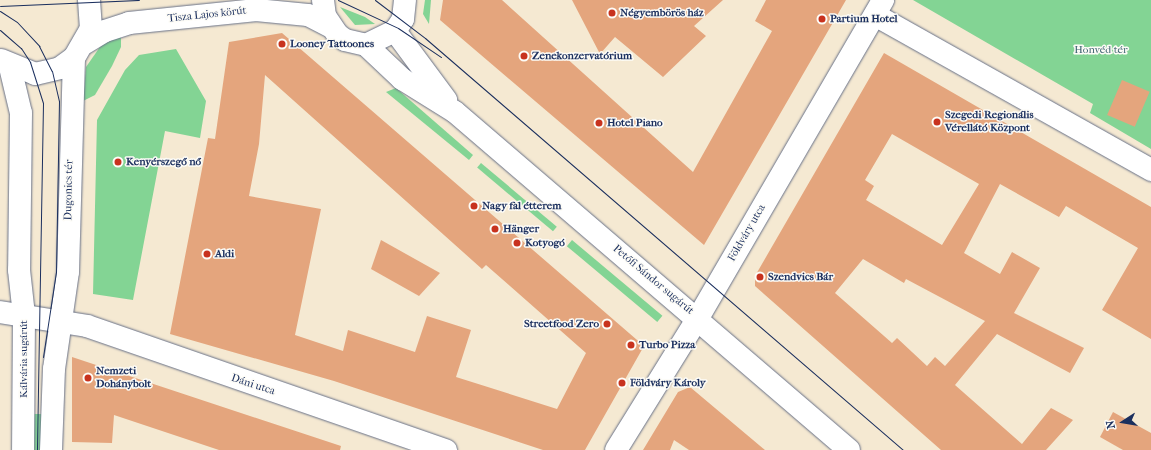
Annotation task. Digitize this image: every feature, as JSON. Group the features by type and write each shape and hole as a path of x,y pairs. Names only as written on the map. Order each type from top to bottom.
{"street":[{"name":"Dugonics tér","path":"60,321 68,272 80,51 91,29 89,0"},
{"path":"323,0 330,26"},
{"path":"366,45 395,31 403,19 405,0"},
{"path":"879,8 1151,170"},
{"name":"Földváry utca","path":"616,450 698,318 879,8"},
{"name":"Tisza Lajos körút","path":"5,63 43,73 80,51 105,31 129,23 256,10 308,15 330,26 345,40 366,45"},
{"name":"Petőfi Sándor sugárút","path":"395,31 455,112"},
{"name":"Petőfi Sándor sugárút","path":"366,45 402,79 455,112 698,318 849,450"},
{"path":"0,312 24,315 19,270 21,113 5,63"},
{"name":"Kálvária sugárút","path":"23,450 24,315 60,321"},
{"path":"51,450 60,321"},
{"name":"Dáni utca","path":"60,321 87,326 140,348 446,450"}],"green space":[{"path":"425,0 431,0 429,24 423,14"},
{"name":"Honvéd tér","path":"913,0 1151,0 1151,149 1090,113 1093,104"},
{"path":"340,7 365,17 375,24 355,25"},
{"path":"121,34 121,47 112,66 95,95 83,101 86,67 102,44"},
{"path":"176,49 206,101 200,138 165,131 133,300 93,294 97,120 125,70 139,55"},
{"path":"396,88 473,155 469,160 386,92"},
{"path":"481,163 557,227 553,231 477,168"},
{"path":"572,240 662,316 657,322 567,246"},
{"path":"32,414 44,414 44,450 32,450"}],"building":[{"path":"443,0 502,0 693,172 772,31 755,21 766,0 846,0 704,245 440,20"},
{"path":"572,0 723,0 694,26 706,36 663,77 615,37 600,54"},
{"path":"282,33 644,346 585,450 543,450 334,381 170,334 208,138 215,139 229,42","holes":["265,75 482,269 486,265 586,353 557,409 456,377 471,330 427,316 415,352 348,330 343,351 295,335 321,209 249,196 259,144"]},
{"path":"884,53 1151,207 1151,339 1102,310 1138,248 1066,206 1059,217 1000,184 964,253 1000,274 1012,252 1040,268 1014,313 1084,348 1070,373 997,334 955,385 1022,444 1051,408 1073,420 1046,450 941,450 755,286 755,276","holes":["892,134 979,184 942,245 866,200 874,186 865,180","863,259 904,283 906,279 985,321 945,366 935,357 927,366 897,338 892,343 835,293"]},
{"path":"1122,80 1150,92 1135,127 1107,115"},
{"path":"381,240 440,273 419,296 371,269"},
{"path":"72,357 341,446 340,450 219,450 114,415 112,443 72,442"},
{"path":"690,387 765,450 689,450 674,440 670,450 643,450 678,392"},
{"path":"1113,412 1151,433 1151,450 1123,450 1100,437"}],"tram line":[{"path":"0,6 139,0"},
{"path":"338,0 398,28 441,57"},
{"path":"375,0 425,38 903,450"},
{"path":"0,11 17,22 39,46 52,71 59,101 56,272 43,357"},
{"path":"0,30 21,48 30,62 43,103 37,450"}],"place":[{"name":"Négyembörös ház","path":"612,13"},
{"name":"Partium Hotel","path":"822,19"},
{"name":"Looney Tattoones","path":"282,44"},
{"name":"Zenekonzervatórium","path":"524,56"},
{"name":"Szegedi Regionális Vérellátó Központ","path":"937,122"},
{"name":"Hotel Piano","path":"599,123"},
{"name":"Kenyérszegő nő","path":"118,162"},
{"name":"Nagy fal étterem","path":"474,206"},
{"name":"Hänger","path":"495,229"},
{"name":"Kotyogó","path":"517,243"},
{"name":"Aldi","path":"207,254"},
{"name":"Szendvics Bár","path":"760,277"},
{"name":"Streetfood Zero","path":"607,324"},
{"name":"Turbo Pizza","path":"631,345"},
{"name":"Nemzeti Dohánybolt","path":"88,378"},
{"name":"Földváry Károly","path":"622,383"}]}
